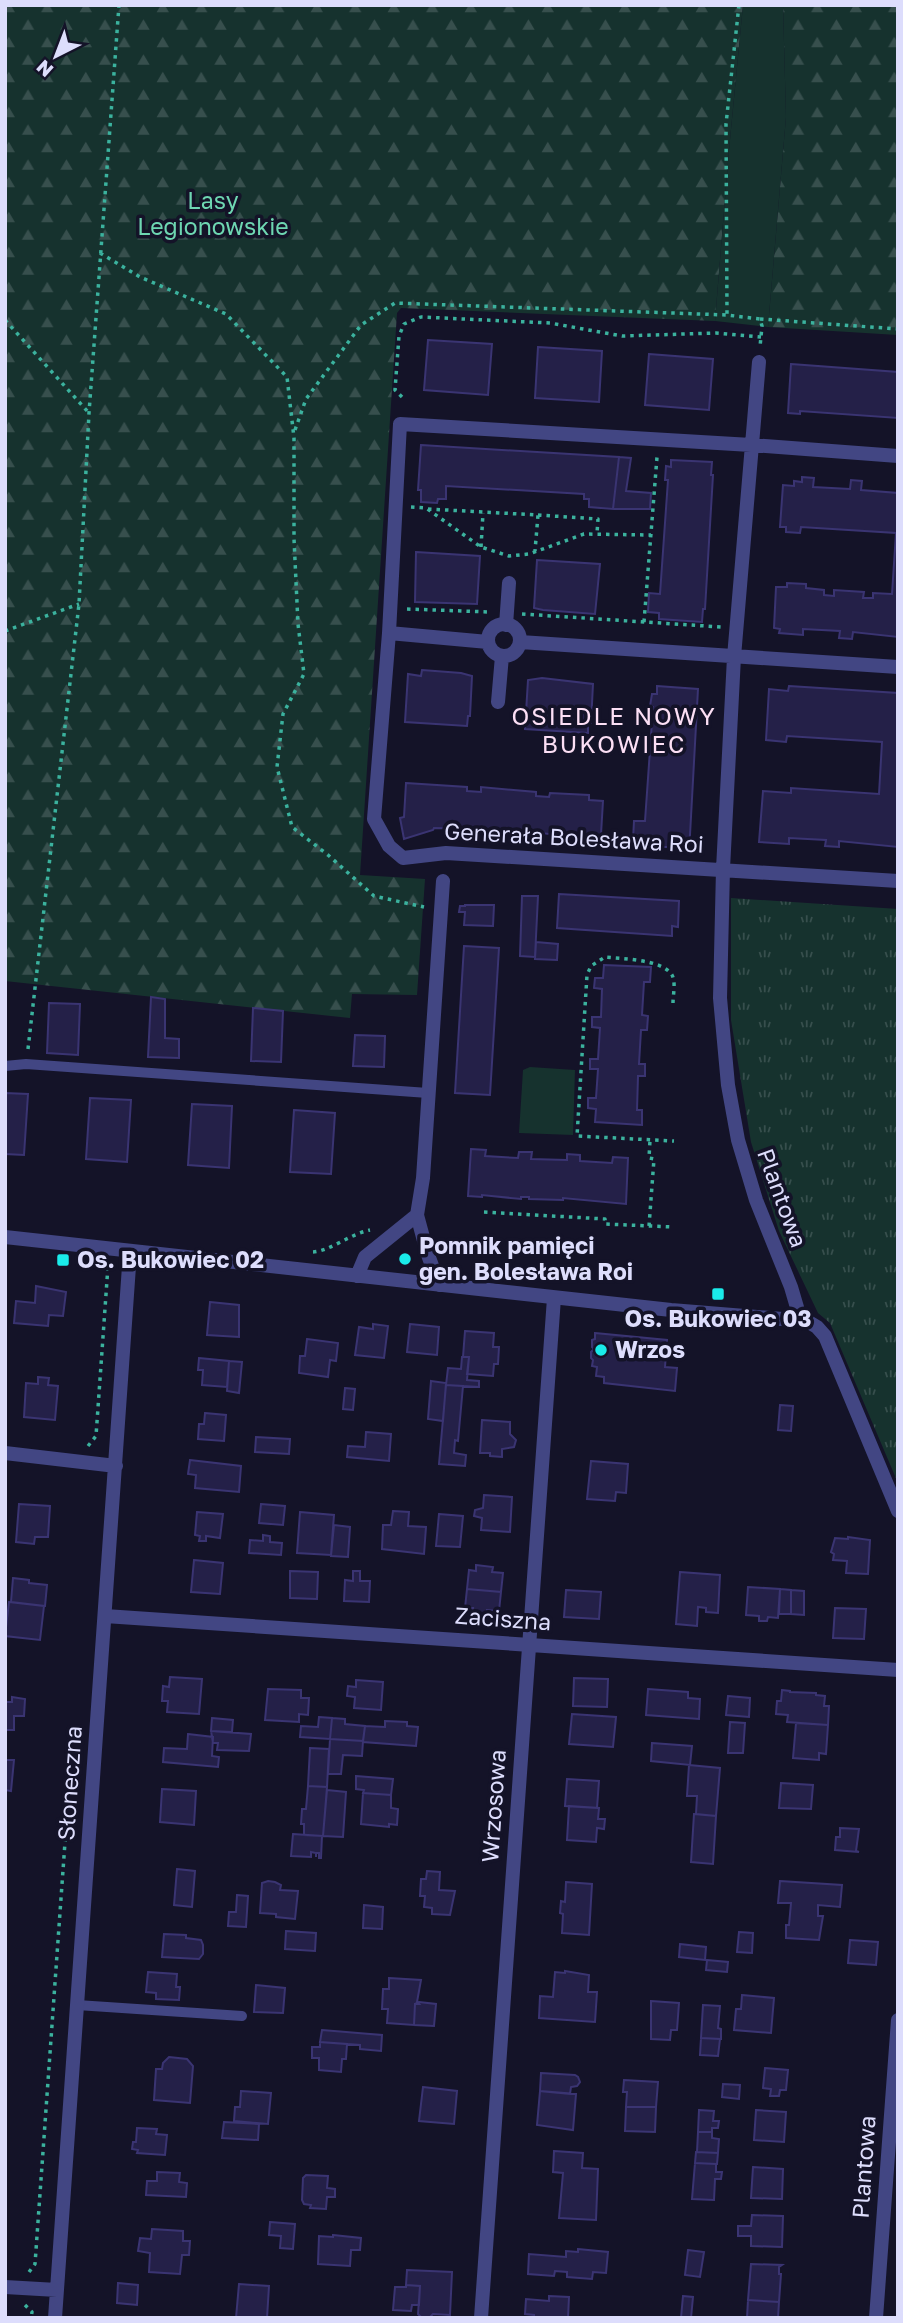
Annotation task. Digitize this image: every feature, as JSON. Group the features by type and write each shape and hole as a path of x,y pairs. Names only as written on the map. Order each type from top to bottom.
{"street":[{"name":"Generała Bolesława Roi","path":"759,362 751,445 734,657 723,869 446,853 403,858 380,834 374,819 396,634 400,424 751,445 898,456"},
{"path":"507,619 491,631 488,642 491,650 502,656 514,653 520,642 517,631 507,619 509,583"},
{"path":"396,634 488,642"},
{"path":"520,642 898,667"},
{"path":"498,702 502,656"},
{"path":"723,869 898,881"},
{"name":"Plantowa","path":"723,869 720,998 728,1085 738,1140 756,1200 791,1287 801,1321"},
{"path":"439,1285 426,1252 417,1215 423,1178 443,881"},
{"path":"357,1276 365,1257 417,1215"},
{"path":"5,1237 554,1298 801,1321 817,1327 825,1336 898,1511"},
{"name":"Słoneczna","path":"55,2318 130,1252"},
{"name":"Wrzosowa","path":"481,2318 554,1298"},
{"path":"5,1453 116,1466"},
{"name":"Zaciszna","path":"105,1616 898,1670"},
{"name":"Plantowa","path":"876,2318 898,2020"},
{"path":"5,2287 57,2290"}],"lane":[{"path":"5,1066 26,1065 428,1093"},
{"path":"77,2005 242,2016"}],"path":[{"path":"26,1065 79,604 89,413 119,5"},
{"path":"727,315 726,124 739,5"},
{"path":"100,253 140,277 226,314 287,377 294,433 294,539 298,624 304,674 283,714 277,767 292,827 374,896 442,910"},
{"path":"294,433 306,399 362,325 395,303 727,315 898,329"},
{"path":"402,397 396,390 401,328 408,321 421,317 550,323 622,336 716,333 761,337"},
{"path":"760,319 762,326"},
{"path":"5,320 89,413"},
{"path":"644,622 658,453 649,452"},
{"path":"405,507 598,519 597,534"},
{"path":"426,509 481,547 509,556 535,551 584,534 651,535"},
{"path":"481,547 483,513"},
{"path":"535,551 538,515"},
{"path":"5,631 79,604"},
{"path":"396,634 402,619 399,608 507,619 644,622 737,628"},
{"path":"673,1003 674,978 655,963 605,957 592,966 587,975 577,1136 674,1141"},
{"path":"649,1226 654,1158 649,1158 650,1140"},
{"path":"484,1212 605,1219 605,1224 674,1227"},
{"path":"311,1252 319,1252 355,1233 369,1230"},
{"path":"84,1462 85,1448 96,1436 108,1266"},
{"path":"29,2272 35,2264 68,1800 75,1769"},
{"path":"26,2306 32,2312 32,2318"}],"green space":[{"name":"Lasy Legionowskie","path":"5,5 743,5 715,321 401,308 397,313 360,875 425,879 417,995 352,994 350,1018 5,981"},
{"path":"743,5 783,5 786,117 768,327 715,321"},
{"path":"783,5 898,5 898,335 768,327 786,117"},
{"path":"731,898 898,909 898,1483 830,1323 818,1313 779,1231 751,1142 731,1020"},
{"path":"530,1067 575,1070 573,1135 519,1133 523,1070"}],"building":[{"path":"428,340 492,344 488,395 424,390"},
{"path":"538,347 602,351 599,402 535,398"},
{"path":"649,354 713,359 709,410 645,405"},
{"path":"791,364 898,372 898,418 800,411 800,414 788,413"},
{"path":"421,445 619,457 613,509 589,507 589,499 584,499 584,494 446,486 446,499 438,499 437,503 421,502 421,490 418,490"},
{"path":"619,457 631,458 626,491 651,493 650,509 613,509"},
{"path":"671,460 712,462 705,609 702,622 659,619 659,613 648,612 649,593 660,594 668,480 665,480 666,466 671,467"},
{"path":"802,477 814,478 813,487 850,489 851,480 862,481 861,490 898,493 898,637 853,632 852,639 839,638 840,631 803,629 803,635 779,633 780,629 774,628 776,587 787,587 787,583 806,584 806,588 824,590 824,595 834,596 834,590 864,592 863,598 873,598 873,593 892,594 896,533 801,527 800,533 786,532 786,527 780,527 783,485 794,486 794,481 802,482"},
{"path":"416,552 480,556 477,604 415,602"},
{"path":"537,560 600,564 595,614 534,608"},
{"path":"422,670 472,676 467,726 405,722 408,674 421,676"},
{"path":"542,678 593,684 588,733 525,729 528,680"},
{"path":"657,686 698,689 688,848 644,846 644,840 633,840 634,821 645,821 653,707 650,706 652,694 657,694"},
{"path":"789,686 898,693 898,847 839,841 839,847 825,846 826,840 789,838 789,844 759,842 763,791 791,793 791,788 879,794 882,742 787,736 786,742 766,740 769,689 788,691"},
{"path":"406,783 467,787 467,791 481,792 481,787 536,792 536,796 549,797 550,793 589,795 589,800 603,801 601,834 590,835 590,838 530,832 434,828 404,839 400,818 404,817"},
{"path":"559,894 679,901 678,927 672,926 672,936 557,928"},
{"path":"522,896 538,896 535,957 520,956"},
{"path":"494,905 493,926 464,925 465,912 459,912 460,906"},
{"path":"536,942 558,944 557,960 535,959"},
{"path":"464,946 499,948 490,1095 455,1093"},
{"path":"604,965 651,967 650,982 644,982 642,1015 648,1016 647,1030 641,1030 639,1064 645,1064 645,1076 638,1076 637,1110 642,1110 642,1125 595,1122 596,1109 588,1108 588,1098 596,1098 598,1069 590,1069 590,1059 598,1059 600,1028 592,1027 592,1017 601,1017 602,989 594,988 595,978 603,978"},
{"path":"151,997 165,999 165,1038 179,1039 179,1058 148,1057"},
{"path":"49,1003 80,1004 78,1055 47,1053"},
{"path":"253,1008 283,1011 281,1062 251,1061"},
{"path":"355,1035 385,1036 384,1067 353,1066"},
{"path":"5,1093 28,1094 24,1155 5,1154"},
{"path":"90,1098 131,1100 127,1162 86,1159"},
{"path":"192,1104 232,1106 229,1168 188,1165"},
{"path":"294,1110 335,1113 331,1174 290,1172"},
{"path":"471,1149 486,1150 485,1156 518,1158 519,1152 532,1152 531,1159 567,1160 567,1154 580,1155 580,1161 612,1163 613,1157 628,1158 626,1204 563,1198 468,1196"},
{"path":"36,1286 66,1292 63,1316 49,1315 48,1326 14,1323 16,1301 35,1303"},
{"path":"210,1302 239,1305 239,1337 207,1335"},
{"path":"373,1324 388,1326 384,1358 355,1355 359,1327 373,1329"},
{"path":"410,1324 439,1327 437,1355 407,1352"},
{"path":"465,1331 494,1333 493,1347 499,1347 498,1364 494,1364 493,1376 467,1374 469,1357 463,1357"},
{"path":"595,1333 667,1340 665,1367 677,1368 675,1391 604,1383 604,1377 596,1376 597,1367 592,1366 592,1340 595,1339"},
{"path":"307,1339 338,1343 336,1361 330,1360 328,1377 299,1373 300,1356 305,1356"},
{"path":"462,1357 469,1357 467,1380 479,1381 479,1387 446,1385 448,1368 461,1369"},
{"path":"199,1358 229,1361 227,1387 202,1385 203,1370 198,1370"},
{"path":"229,1361 242,1362 239,1393 227,1391"},
{"path":"38,1377 49,1378 48,1385 58,1386 55,1420 24,1417 26,1383 38,1384"},
{"path":"431,1381 446,1383 443,1421 428,1419"},
{"path":"446,1385 463,1386 458,1441 455,1440 454,1453 466,1455 465,1466 439,1464"},
{"path":"345,1388 355,1389 353,1410 343,1409"},
{"path":"780,1405 793,1406 791,1431 778,1430"},
{"path":"205,1413 226,1415 224,1441 198,1439 199,1424 204,1424"},
{"path":"482,1420 510,1422 510,1434 516,1440 514,1447 502,1449 502,1457 480,1453"},
{"path":"366,1432 391,1434 389,1461 347,1457 348,1446 365,1447"},
{"path":"256,1437 290,1439 289,1454 255,1452"},
{"path":"190,1460 241,1466 239,1492 195,1488 196,1475 188,1474"},
{"path":"591,1461 628,1464 626,1493 616,1492 615,1501 587,1499"},
{"path":"484,1495 512,1497 510,1532 481,1530 482,1518 474,1516 475,1510 483,1508"},
{"path":"19,1504 50,1506 48,1537 35,1537 34,1544 16,1542"},
{"path":"261,1504 285,1506 283,1525 259,1523"},
{"path":"393,1511 409,1512 408,1526 426,1527 424,1554 382,1549 383,1525 391,1525"},
{"path":"197,1512 223,1514 220,1538 206,1536 206,1541 199,1541 200,1536 195,1535"},
{"path":"300,1512 334,1515 331,1555 297,1553"},
{"path":"439,1514 463,1516 460,1547 436,1546"},
{"path":"334,1525 350,1527 348,1557 331,1556"},
{"path":"263,1535 270,1536 270,1542 282,1543 281,1555 249,1553 250,1540 263,1541"},
{"path":"835,1538 870,1540 868,1574 846,1573 847,1561 833,1560 834,1554 831,1552"},
{"path":"194,1560 223,1563 220,1594 191,1592"},
{"path":"476,1565 493,1567 492,1572 503,1573 501,1592 467,1589 469,1570 476,1571"},
{"path":"290,1571 318,1572 317,1599 290,1598"},
{"path":"353,1571 360,1571 360,1581 370,1581 369,1602 344,1601 345,1580 353,1581"},
{"path":"680,1572 720,1575 718,1613 706,1612 706,1608 698,1607 697,1626 676,1624"},
{"path":"13,1578 47,1585 45,1606 11,1602"},
{"path":"748,1587 780,1589 778,1618 768,1617 767,1621 759,1621 759,1616 746,1615"},
{"path":"467,1589 501,1592 499,1611 487,1610 487,1615 472,1614 473,1608 465,1608"},
{"path":"780,1589 791,1590 791,1614 779,1614"},
{"path":"566,1590 601,1592 599,1619 564,1617"},
{"path":"791,1590 804,1591 804,1615 791,1614"},
{"path":"9,1602 44,1606 40,1640 5,1636"},
{"path":"835,1608 866,1609 864,1639 833,1638"},
{"path":"170,1677 202,1679 199,1714 167,1712 168,1701 162,1701 163,1686 169,1687"},
{"path":"574,1678 608,1679 607,1707 573,1706"},
{"path":"356,1680 383,1682 381,1710 354,1708 355,1697 347,1696 348,1686 356,1687"},
{"path":"268,1689 301,1690 301,1698 309,1698 308,1715 299,1714 299,1722 265,1720"},
{"path":"648,1689 688,1692 688,1698 700,1699 699,1719 646,1715"},
{"path":"782,1690 825,1696 824,1706 829,1706 828,1725 787,1722 788,1715 776,1714 777,1701 781,1701"},
{"path":"728,1696 750,1698 749,1717 726,1715"},
{"path":"12,1697 25,1699 24,1716 14,1716 14,1730 5,1730 5,1702 12,1702"},
{"path":"572,1714 616,1717 613,1747 569,1744"},
{"path":"319,1717 332,1718 330,1739 300,1737 301,1726 318,1727"},
{"path":"212,1718 233,1720 232,1732 211,1731"},
{"path":"332,1718 345,1719 345,1724 365,1726 363,1741 330,1739"},
{"path":"385,1721 407,1722 407,1726 418,1727 416,1746 363,1742 365,1726 385,1727"},
{"path":"730,1722 745,1723 743,1753 728,1753"},
{"path":"796,1723 828,1725 826,1754 819,1753 819,1760 793,1758"},
{"path":"211,1731 251,1734 249,1751 217,1750 218,1743 213,1743"},
{"path":"188,1734 213,1737 212,1756 219,1757 218,1767 163,1762 164,1748 187,1749"},
{"path":"330,1739 363,1741 362,1756 343,1755 341,1774 328,1774"},
{"path":"652,1743 692,1746 690,1765 651,1761"},
{"path":"310,1748 329,1749 327,1787 308,1786"},
{"path":"5,1760 14,1760 11,1791 5,1790"},
{"path":"689,1765 720,1768 716,1816 696,1814 697,1796 687,1796"},
{"path":"356,1776 393,1779 391,1795 363,1793 364,1790 356,1789"},
{"path":"567,1779 599,1781 597,1808 565,1806"},
{"path":"781,1783 813,1785 811,1809 779,1808"},
{"path":"308,1786 327,1787 323,1836 304,1835 304,1824 301,1824 302,1809 306,1809"},
{"path":"162,1789 196,1791 194,1825 160,1822"},
{"path":"327,1790 346,1792 343,1837 323,1836"},
{"path":"363,1793 391,1795 391,1808 398,1809 397,1825 389,1824 389,1827 361,1824"},
{"path":"569,1806 599,1808 598,1819 605,1819 604,1829 597,1828 596,1842 567,1840"},
{"path":"694,1814 716,1816 713,1864 691,1862"},
{"path":"840,1828 859,1829 856,1851 859,1852 835,1850"},
{"path":"293,1834 322,1836 321,1858 319,1853 311,1852 311,1857 291,1856"},
{"path":"177,1869 195,1871 192,1907 174,1905"},
{"path":"427,1871 440,1872 439,1890 455,1891 450,1915 432,1914 432,1908 424,1907 425,1896 420,1896 421,1879 426,1879"},
{"path":"268,1881 281,1885 280,1890 298,1891 295,1919 260,1913 262,1883"},
{"path":"780,1881 842,1885 840,1907 818,1905 818,1916 823,1916 819,1940 786,1938 791,1903 778,1903"},
{"path":"566,1882 592,1884 589,1935 562,1933 563,1914 560,1913 561,1901 565,1902"},
{"path":"237,1895 248,1896 246,1927 228,1926 229,1912 236,1912"},
{"path":"364,1905 383,1907 382,1929 363,1928"},
{"path":"286,1931 316,1933 315,1951 285,1949"},
{"path":"739,1932 753,1933 752,1953 737,1952"},
{"path":"164,1934 186,1935 186,1938 201,1940 203,1954 199,1959 162,1957"},
{"path":"850,1940 878,1942 876,1965 848,1963"},
{"path":"680,1944 706,1947 705,1960 679,1957"},
{"path":"707,1960 728,1962 727,1972 706,1970"},
{"path":"148,1972 177,1974 179,2000 156,1999 156,1993 146,1992"},
{"path":"555,1972 589,1975 588,1992 597,1992 595,2022 539,2018 540,1996 553,1997"},
{"path":"389,1978 421,1980 417,2002 419,2004 415,2004 414,2025 387,2023 388,2009 382,2009 383,1989 389,1989"},
{"path":"256,1985 285,1988 283,2013 254,2012"},
{"path":"742,1995 774,1998 771,2033 734,2030 736,2009 741,2009"},
{"path":"651,2001 679,2003 677,2030 671,2030 670,2040 651,2039"},
{"path":"415,2004 436,2004 434,2026 414,2025"},
{"path":"703,2005 720,2006 718,2028 721,2029 721,2039 701,2038"},
{"path":"322,2030 382,2035 381,2051 360,2049 360,2045 320,2042"},
{"path":"701,2038 720,2039 718,2056 700,2055"},
{"path":"320,2042 347,2044 346,2059 342,2059 341,2072 319,2070 319,2058 312,2058 312,2047 320,2047"},
{"path":"169,2057 187,2059 193,2066 190,2103 154,2100 156,2069 162,2069 163,2063"},
{"path":"765,2068 788,2070 786,2090 780,2090 779,2096 770,2096 771,2089 763,2088"},
{"path":"541,2073 575,2075 580,2082 571,2087 570,2094 540,2091"},
{"path":"624,2080 658,2082 656,2107 626,2107 627,2092 623,2092"},
{"path":"723,2084 740,2085 739,2099 722,2097"},
{"path":"423,2087 457,2091 454,2124 419,2121"},
{"path":"241,2091 271,2093 268,2124 234,2121 235,2107 240,2107"},
{"path":"540,2091 576,2094 573,2130 537,2125"},
{"path":"626,2107 656,2107 655,2132 625,2131"},
{"path":"699,2110 714,2111 713,2121 719,2121 718,2128 712,2128 712,2132 698,2132"},
{"path":"756,2110 786,2112 784,2142 754,2140"},
{"path":"224,2122 259,2124 258,2140 222,2138"},
{"path":"137,2128 157,2129 156,2134 167,2135 165,2155 137,2153 138,2150 132,2149 133,2142 136,2142"},
{"path":"698,2132 712,2132 712,2138 719,2139 718,2153 697,2152"},
{"path":"554,2151 583,2153 582,2168 598,2169 596,2220 559,2218 563,2173 553,2172"},
{"path":"696,2152 718,2153 717,2164 695,2163"},
{"path":"695,2163 716,2164 716,2172 722,2172 721,2179 715,2179 714,2200 692,2199"},
{"path":"753,2167 783,2169 782,2199 751,2198"},
{"path":"157,2172 180,2173 179,2182 187,2183 186,2197 146,2195 147,2181 157,2181"},
{"path":"306,2175 328,2176 327,2188 335,2189 335,2197 327,2197 326,2209 310,2208 311,2205 304,2204 303,2178"},
{"path":"752,2215 783,2216 782,2247 751,2246 751,2236 738,2236 738,2226 751,2226"},
{"path":"270,2222 295,2224 293,2249 280,2248 281,2236 269,2235"},
{"path":"152,2229 183,2231 183,2241 190,2241 189,2255 182,2255 180,2274 149,2272 150,2253 138,2251 140,2238 151,2239"},
{"path":"319,2236 361,2238 360,2250 351,2250 350,2266 318,2264"},
{"path":"578,2249 608,2252 606,2273 593,2272 592,2279 567,2277 567,2272 555,2271 554,2276 528,2274 529,2254 566,2257 566,2251 578,2252"},
{"path":"688,2250 704,2252 700,2277 685,2275"},
{"path":"751,2264 782,2265 779,2267 779,2302 748,2300"},
{"path":"407,2270 452,2272 450,2315 433,2314 429,2318 422,2318 418,2314 420,2286 406,2285"},
{"path":"118,2283 138,2285 137,2305 117,2303"},
{"path":"239,2284 269,2286 267,2318 236,2318"},
{"path":"420,2286 419,2305 412,2305 411,2311 393,2310 395,2287"},
{"path":"549,2296 569,2297 568,2318 534,2318 534,2315 525,2314 526,2299 549,2301"},
{"path":"683,2296 693,2297 691,2318 681,2318"},
{"path":"748,2300 779,2302 778,2318 747,2318"}],"place":[{"name":"Pomnik pamięci gen. Bolesława Roi","path":"405,1259"},
{"name":"Os. Bukowiec 02","path":"63,1260"},
{"name":"Os. Bukowiec 03","path":"718,1294"},
{"name":"Wrzos","path":"601,1350"}],"district":[{"name":"OSIEDLE NOWY BUKOWIEC","path":"614,731"}]}
